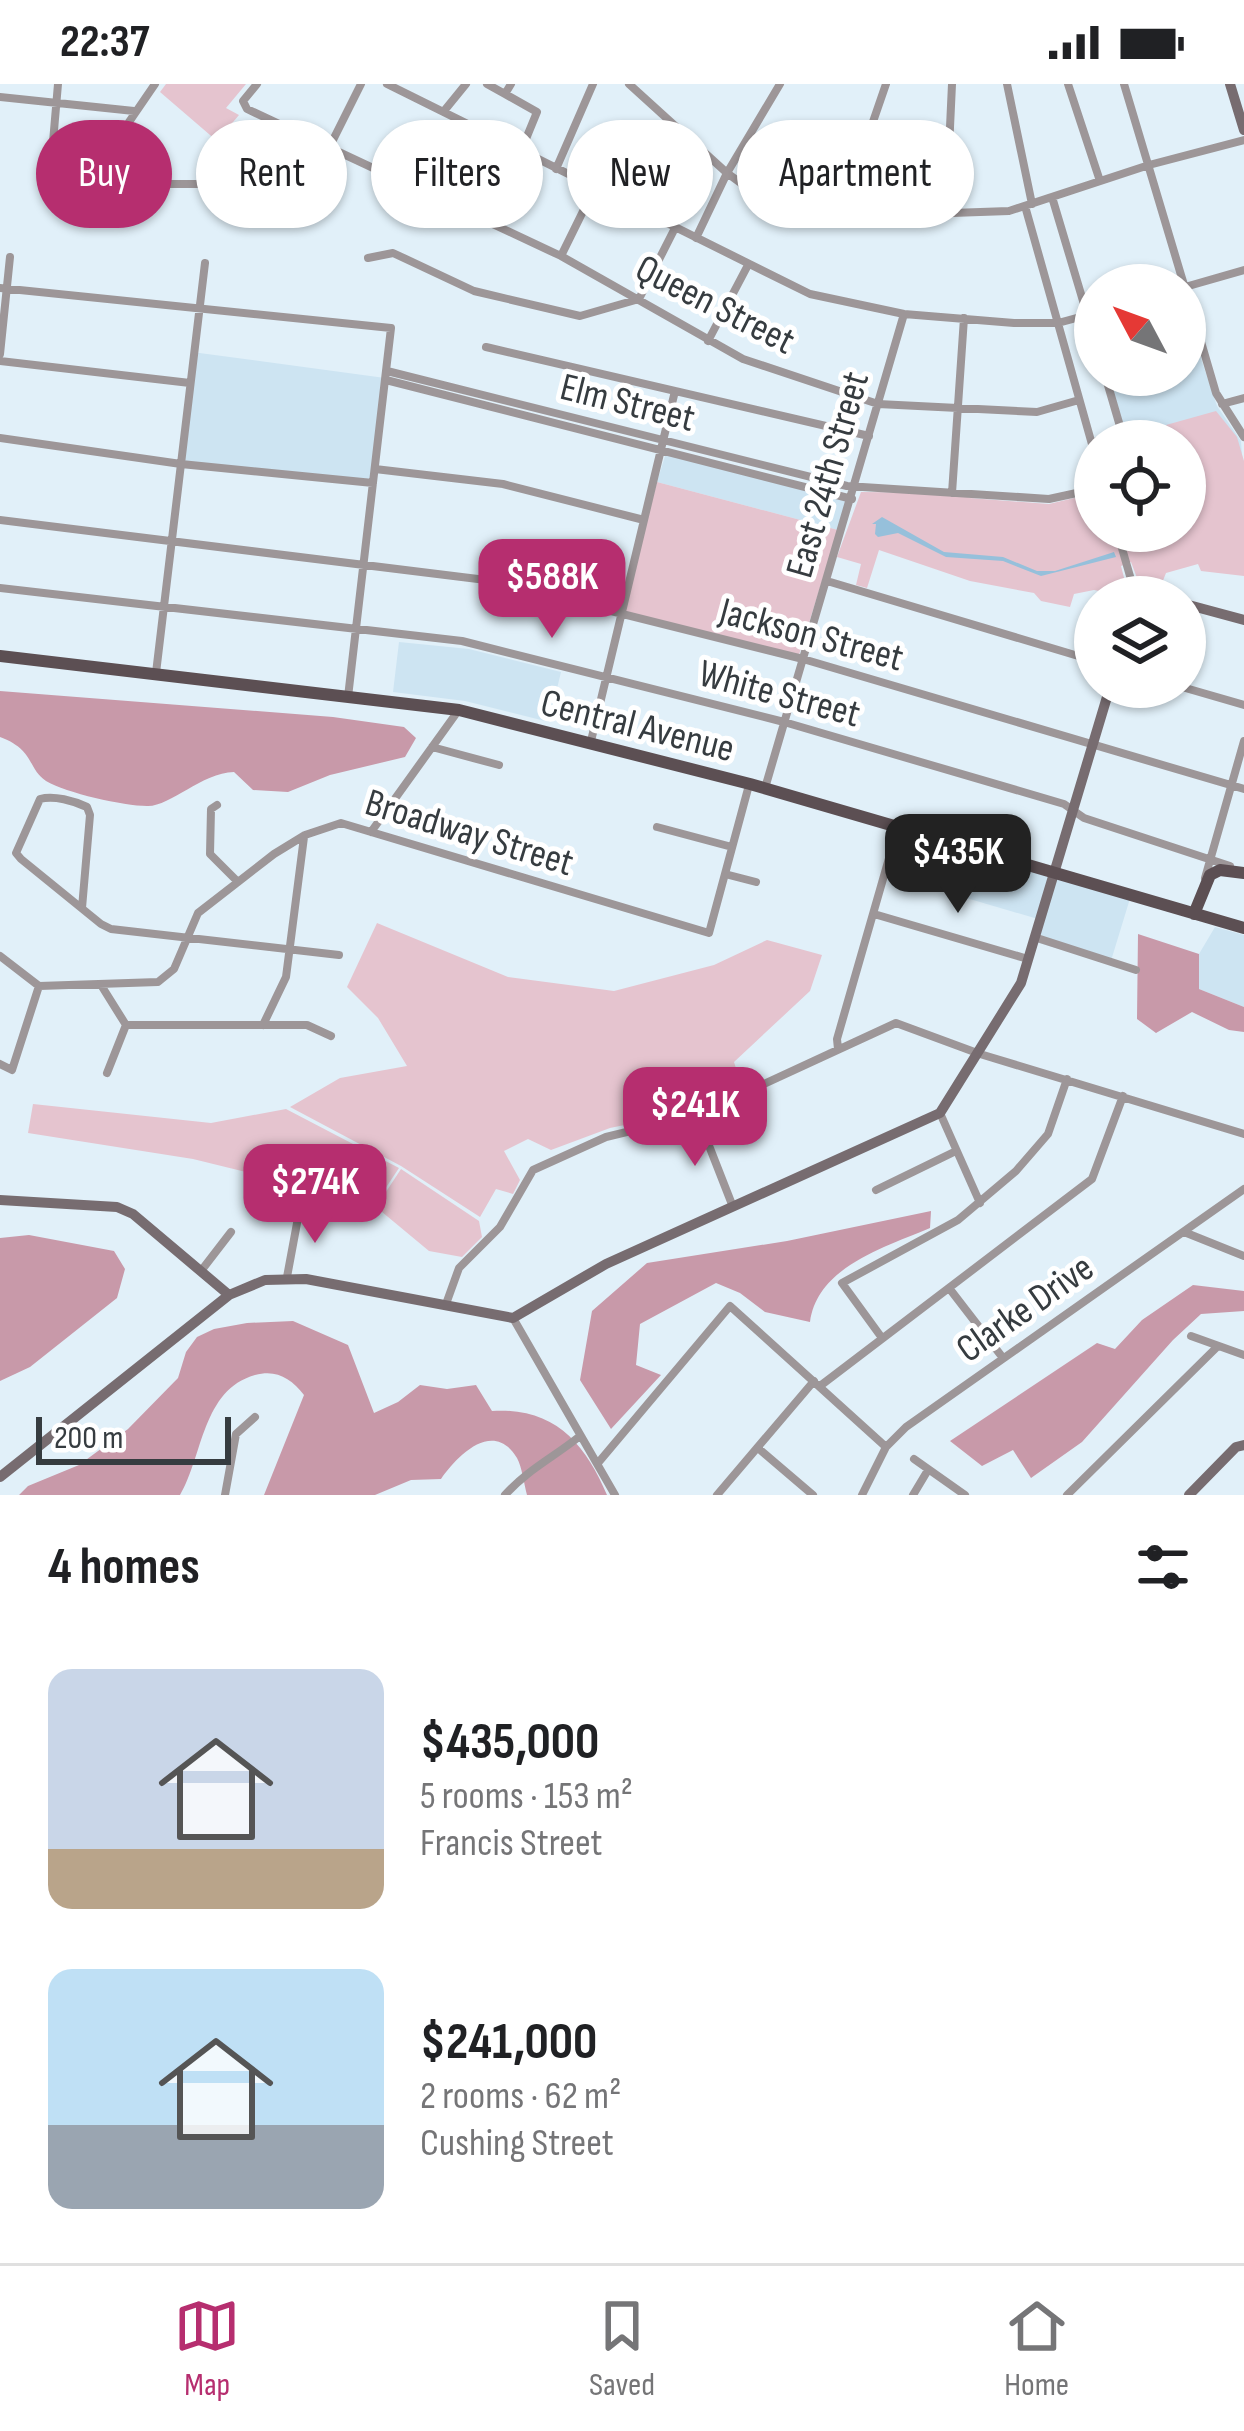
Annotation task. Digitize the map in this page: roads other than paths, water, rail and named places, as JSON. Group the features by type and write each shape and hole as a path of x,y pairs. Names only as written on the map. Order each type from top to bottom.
{"main road":[{"path":"1230,84 1244,130"},
{"path":"1206,610 1244,620"},
{"name":"Central Avenue","path":"0,656 459,710 757,786 1244,928"},
{"path":"0,1477 229,1295 265,1280 286,1277 513,1318 606,1264 940,1113 1021,983 1104,708"},
{"path":"1194,914 1205,882 1215,872 1240,872"},
{"path":"0,1200 118,1207 133,1214 229,1295"},
{"path":"1189,1495 1236,1447 1244,1445"}],"street":[{"path":"55,120 58,84"},
{"path":"130,120 155,84"},
{"name":"Queen Street","path":"257,84 243,101 247,109 269,120"},
{"path":"344,120 361,84"},
{"path":"387,84 461,120"},
{"path":"444,111 466,84"},
{"path":"487,84 537,112 533,120"},
{"path":"505,94 511,84"},
{"path":"556,169 593,84"},
{"path":"696,238 780,84"},
{"path":"874,120 886,84"},
{"path":"950,120 952,84"},
{"path":"1006,84 1029,205 1086,420"},
{"path":"1068,84 1100,181"},
{"path":"1124,84 1178,264"},
{"path":"634,86 737,180"},
{"path":"0,97 134,111"},
{"path":"974,213 1005,212 1244,140"},
{"path":"543,162 567,175"},
{"path":"1052,197 1074,264"},
{"name":"Queen Street","path":"495,228 560,256 743,359 878,404 1037,412 1079,400"},
{"path":"560,256 574,228"},
{"path":"368,258 393,253 474,291 580,316 639,299 675,228 810,294 904,314 1058,323 1074,319"},
{"path":"10,257 3,288 0,358 190,383"},
{"path":"156,674 205,263"},
{"path":"708,340 748,265"},
{"path":"1206,280 1244,270"},
{"path":"3,288 391,328 347,697"},
{"name":"East 24th Street","path":"710,933 732,847 784,722 904,314"},
{"path":"952,493 964,318"},
{"path":"486,347 869,436"},
{"path":"1206,353 1222,404 1244,437"},
{"name":"Elm Street","path":"387,375 852,499"},
{"path":"591,741 675,391"},
{"path":"1222,404 1244,398"},
{"path":"0,438 182,464 373,483"},
{"name":"Elm Street","path":"661,445 855,487 1054,499 1074,494"},
{"path":"375,469 503,484 644,520"},
{"name":"Jackson Street","path":"0,520 486,580 803,659 1244,789"},
{"path":"826,581 1074,655"},
{"name":"White Street","path":"0,588 462,641 784,722 1064,804 1084,818 1240,872"},
{"path":"1206,694 1244,705"},
{"path":"371,832 459,710"},
{"path":"1205,882 1244,742"},
{"path":"432,747 499,765"},
{"path":"82,908 90,815 87,807 48,796 40,799 16,853 82,908 111,929 339,955"},
{"path":"217,805 211,809 210,854 238,882"},
{"name":"Broadway Street","path":"39,986 158,982 174,969 198,913 305,835 340,823 710,933"},
{"path":"657,827 732,847"},
{"path":"838,1049 898,827"},
{"path":"262,1026 286,976 305,835"},
{"path":"725,874 756,882"},
{"path":"874,914 1029,959"},
{"path":"1037,938 1136,970"},
{"path":"0,956 39,986 12,1070 0,1064"},
{"path":"101,986 126,1024"},
{"path":"446,1304 459,1268 493,1237 533,1170 606,1137 697,1115 896,1023 980,1054 1244,1134"},
{"path":"126,1024 307,1025 331,1036"},
{"path":"107,1073 126,1024"},
{"path":"882,1338 842,1283 958,1220 1016,1171 1048,1134 1067,1079"},
{"path":"717,1495 817,1384 1092,1179 1124,1096"},
{"path":"940,1113 980,1202"},
{"path":"697,1115 734,1207"},
{"path":"875,1190 956,1151"},
{"name":"Clarke Drive","path":"862,1495 886,1448 906,1427 1244,1189"},
{"path":"286,1277 300,1207"},
{"path":"202,1271 231,1232"},
{"path":"1183,1232 1244,1256"},
{"path":"949,1288 1003,1358"},
{"path":"598,1462 730,1306 886,1448"},
{"path":"513,1318 615,1495"},
{"path":"1191,1336 1244,1355"},
{"path":"1067,1495 1218,1346"},
{"path":"225,1495 236,1434 255,1417"},
{"path":"505,1495 522,1475 553,1459 580,1436"},
{"path":"758,1448 813,1495"},
{"path":"914,1460 965,1495"},
{"path":"914,1495 928,1470"}],"water":[{"path":"882,517 944,552 1003,557 1037,571 1055,571 1114,552 1116,557 1041,576 1003,561 946,557 898,533 878,537 876,524 872,524"}]}
